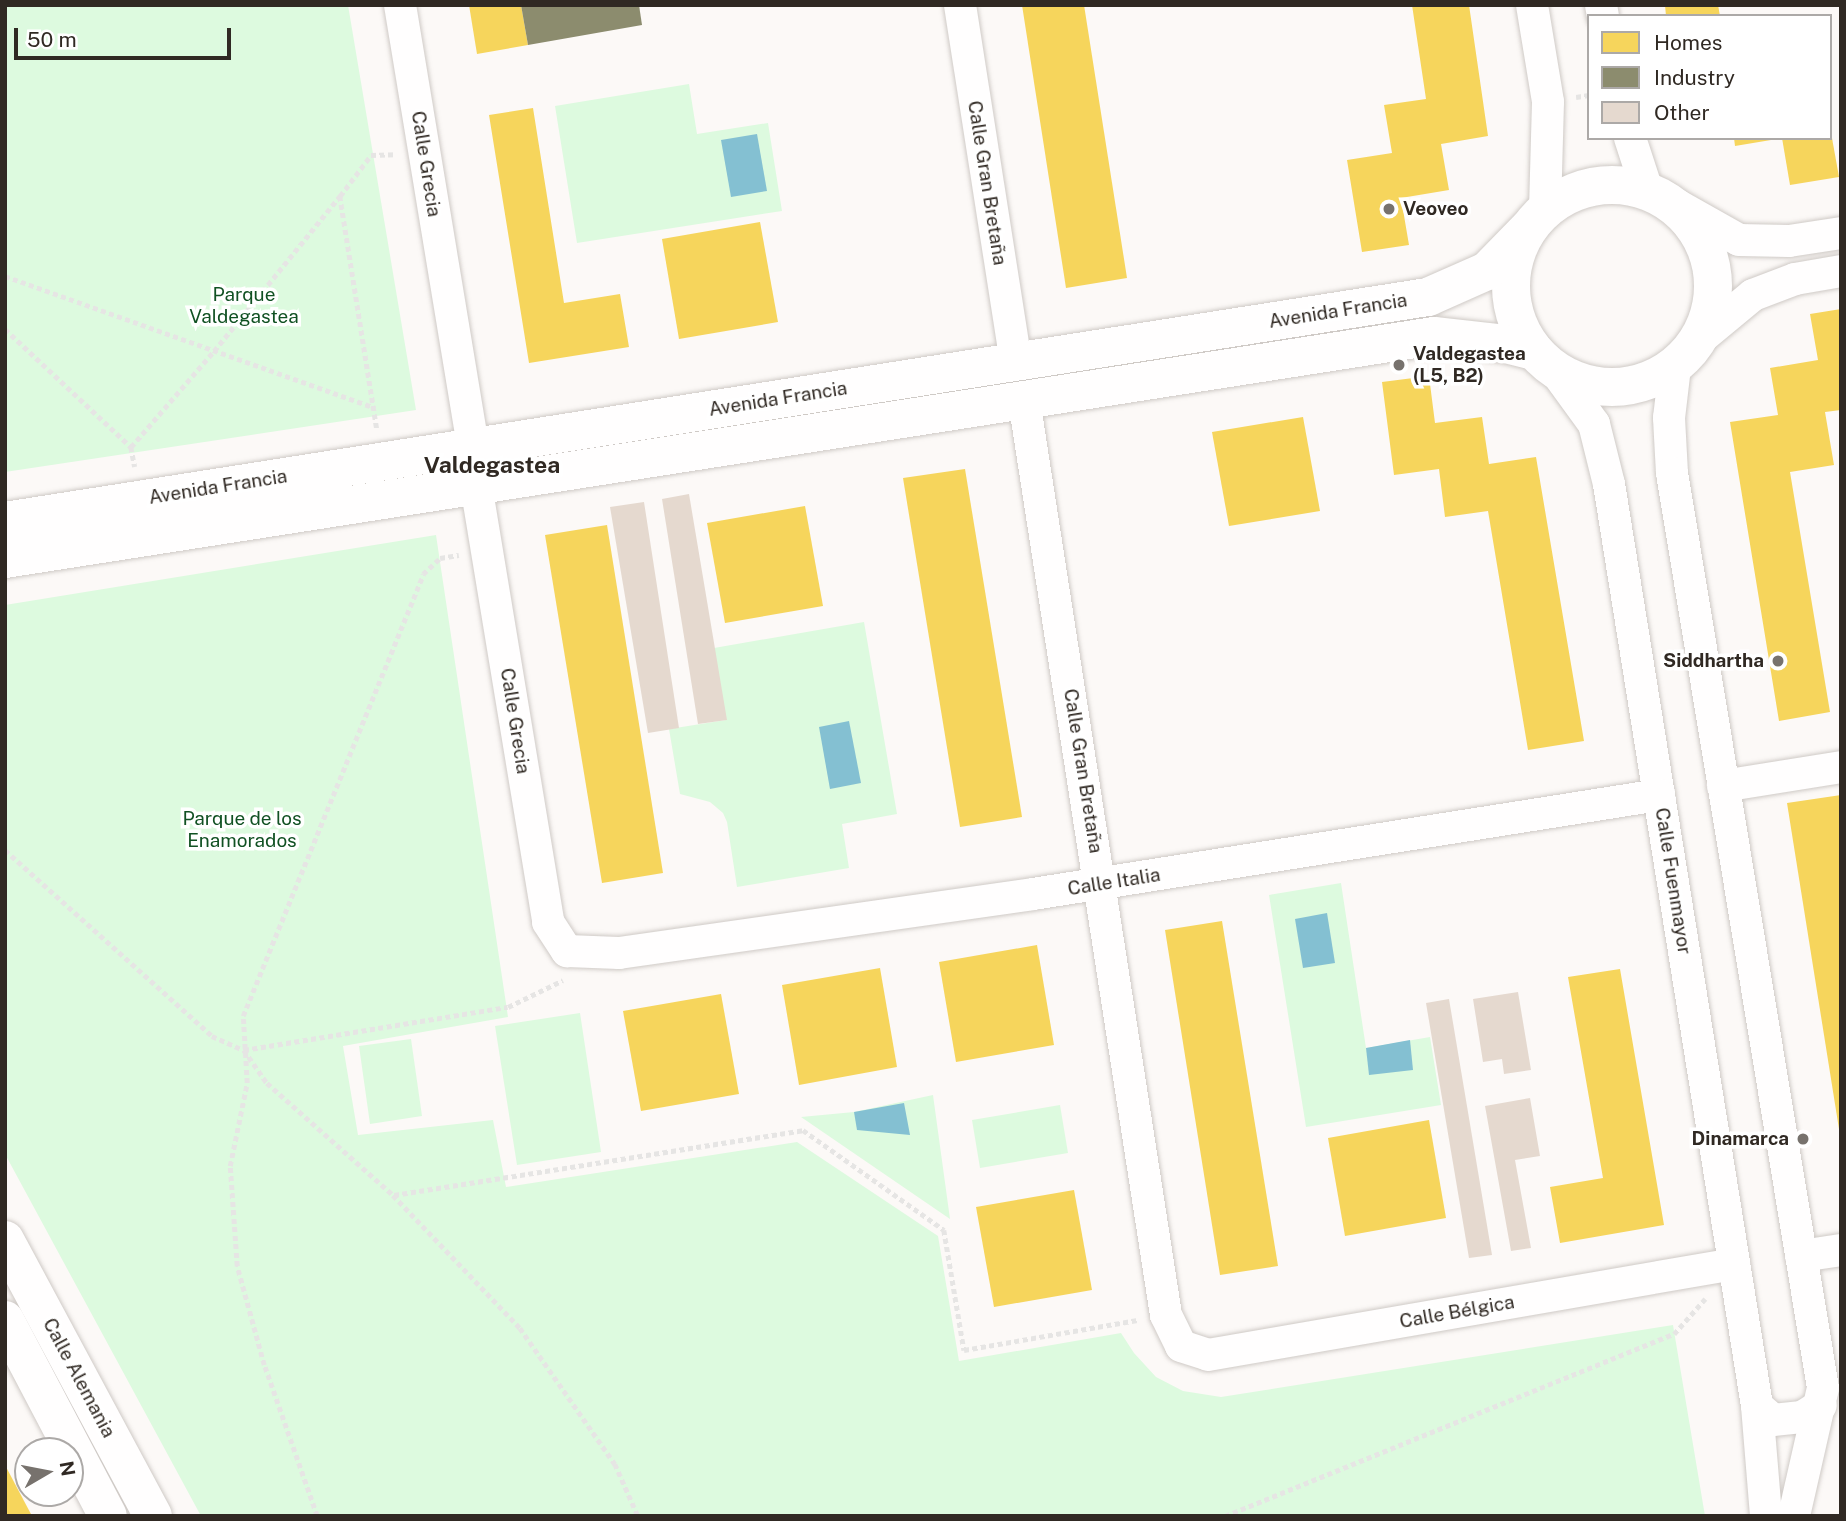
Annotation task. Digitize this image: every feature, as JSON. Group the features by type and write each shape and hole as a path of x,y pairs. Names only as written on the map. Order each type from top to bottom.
{"main road":[{"path":"1612,183 1658,195 1696,227 1712,263 1713,303 1687,353 1647,382 1615,388 1583,384 1544,360 1518,323 1511,290 1514,258 1537,218 1576,190 1612,183"},
{"name":"Avenida Francia","path":"5,521 1428,297 1487,271 1537,218"},
{"name":"Avenida Francia","path":"5,559 1434,336 1506,344 1544,360"},
{"name":"Calle Alemania","path":"5,1240 153,1516"},
{"name":"Calle Alemania","path":"5,1320 108,1516"}],"street":[{"name":"Calle Grecia","path":"400,5 473,447"},
{"name":"Calle Gran Bretaña","path":"960,5 1016,361"},
{"path":"1532,5 1548,102 1537,218"},
{"path":"1631,140 1658,195 1739,240 1789,241 1841,233"},
{"path":"1794,1516 1806,1451 1821,1405 1823,1388 1672,473 1669,418 1687,353 1752,295 1795,279 1841,271"},
{"name":"Calle Fuenmayor","path":"1544,360 1594,424 1609,484 1757,1405 1766,1516"},
{"name":"Calle Gran Bretaña","path":"1024,400 1166,1315 1181,1346"},
{"name":"Calle Grecia","path":"476,485 548,922 568,964"},
{"path":"1723,786 1841,767"},
{"name":"Calle Italia","path":"568,964 619,953 1101,884 1659,795"},
{"path":"1801,1256 1841,1250"},
{"name":"Calle Bélgica","path":"1181,1346 1208,1355 1734,1264"},
{"path":"1757,1405 1773,1420 1802,1417 1821,1405"}],"path":[{"path":"5,329 131,447 214,351 371,155 424,152"},
{"path":"340,196 379,440"},
{"path":"5,276 374,408"},
{"path":"317,1516 264,1365 237,1266 230,1166 247,1083 243,1016 423,574 440,558 487,550"},
{"path":"5,850 212,1036 244,1050 267,1083 393,1195 520,1328 615,1464 638,1516"},
{"path":"244,1050 508,1007 568,964"},
{"path":"393,1195 803,1130 944,1230 964,1350 1166,1315"},
{"path":"1225,1516 1674,1334 1734,1264"}],"green space":[{"name":"Parque Valdegastea","path":"5,5 348,5 416,410 5,472"},
{"path":"689,84 697,134 768,123 782,211 577,243 555,106"},
{"name":"Parque de los Enamorados","path":"436,535 508,1017 343,1046 358,1135 493,1120 506,1187 797,1142 938,1236 959,1361 1121,1333 1134,1353 1156,1377 1183,1391 1221,1397 1673,1325 1705,1516 201,1516 5,1154 5,605"},
{"path":"864,622 897,814 842,824 849,868 737,887 727,822 723,813 710,802 680,794 669,729 726,720 714,648"},
{"path":"1341,883 1366,1048 1430,1037 1441,1105 1306,1127 1269,895"},
{"path":"580,1013 601,1152 517,1165 495,1026"},
{"path":"411,1039 422,1116 370,1124 359,1046"},
{"path":"933,1095 950,1219 801,1117 854,1112"},
{"path":"1060,1105 1068,1153 980,1168 972,1120"}],"water":[{"path":"757,134 767,191 731,197 721,140"},
{"path":"849,721 861,783 830,789 819,727"},
{"path":"1327,913 1335,963 1303,968 1295,919"},
{"path":"1410,1040 1413,1070 1369,1075 1366,1048"},
{"path":"904,1103 910,1135 857,1130 854,1112"}],"building: Homes":[{"path":"469,5 521,5 528,45 477,54"},
{"path":"1022,5 1084,5 1127,278 1066,288"},
{"path":"1412,5 1469,5 1488,136 1441,144 1449,190 1401,198 1409,245 1362,252 1347,160 1392,153 1384,105 1426,99"},
{"path":"1665,5 1718,5 1720,14 1666,14"},
{"path":"533,108 564,303 620,294 629,347 529,363 489,115"},
{"path":"1832,138 1839,177 1790,185 1782,140"},
{"path":"1734,140 1771,140 1735,146"},
{"path":"760,222 778,322 679,339 662,239"},
{"path":"1841,309 1841,410 1825,412 1834,465 1790,472 1830,712 1779,721 1730,422 1778,415 1770,368 1818,360 1810,314"},
{"path":"1429,376 1435,423 1482,417 1489,464 1536,457 1584,741 1528,750 1488,511 1445,517 1439,469 1394,475 1382,382"},
{"path":"1303,417 1320,511 1229,526 1212,432"},
{"path":"965,469 1022,817 960,827 903,478"},
{"path":"805,506 823,606 725,623 707,523"},
{"path":"607,525 663,873 602,883 545,535"},
{"path":"1841,795 1841,1129 1839,1129 1787,803"},
{"path":"1222,921 1278,1266 1220,1275 1165,930"},
{"path":"1037,945 1054,1045 956,1062 939,962"},
{"path":"880,968 897,1067 799,1085 782,985"},
{"path":"1620,969 1664,1225 1560,1243 1550,1187 1603,1178 1568,977"},
{"path":"721,994 739,1094 641,1111 623,1011"},
{"path":"1429,1120 1446,1218 1345,1236 1328,1138"},
{"path":"1074,1190 1092,1290 994,1307 976,1207"},
{"path":"5,1465 14,1482 14,1507 27,1507 32,1516 5,1516"}],"building: Industry":[{"path":"521,5 639,5 642,25 528,45"}],"building: Other":[{"path":"689,494 727,720 698,724 662,499"},
{"path":"644,502 679,728 648,733 610,507"},
{"path":"1518,992 1531,1070 1504,1074 1502,1059 1483,1062 1473,999"},
{"path":"1449,999 1492,1255 1469,1258 1426,1003"},
{"path":"1530,1098 1540,1156 1515,1160 1531,1248 1511,1251 1485,1106"}],"place":[{"name":"Veoveo","path":"1389,209"},
{"name":"Valdegastea (L5, B2)","path":"1399,365"},
{"name":"Siddhartha","path":"1778,661"},
{"name":"Dinamarca","path":"1803,1139"}],"district":[{"name":"Valdegastea","path":"492,465"}]}
